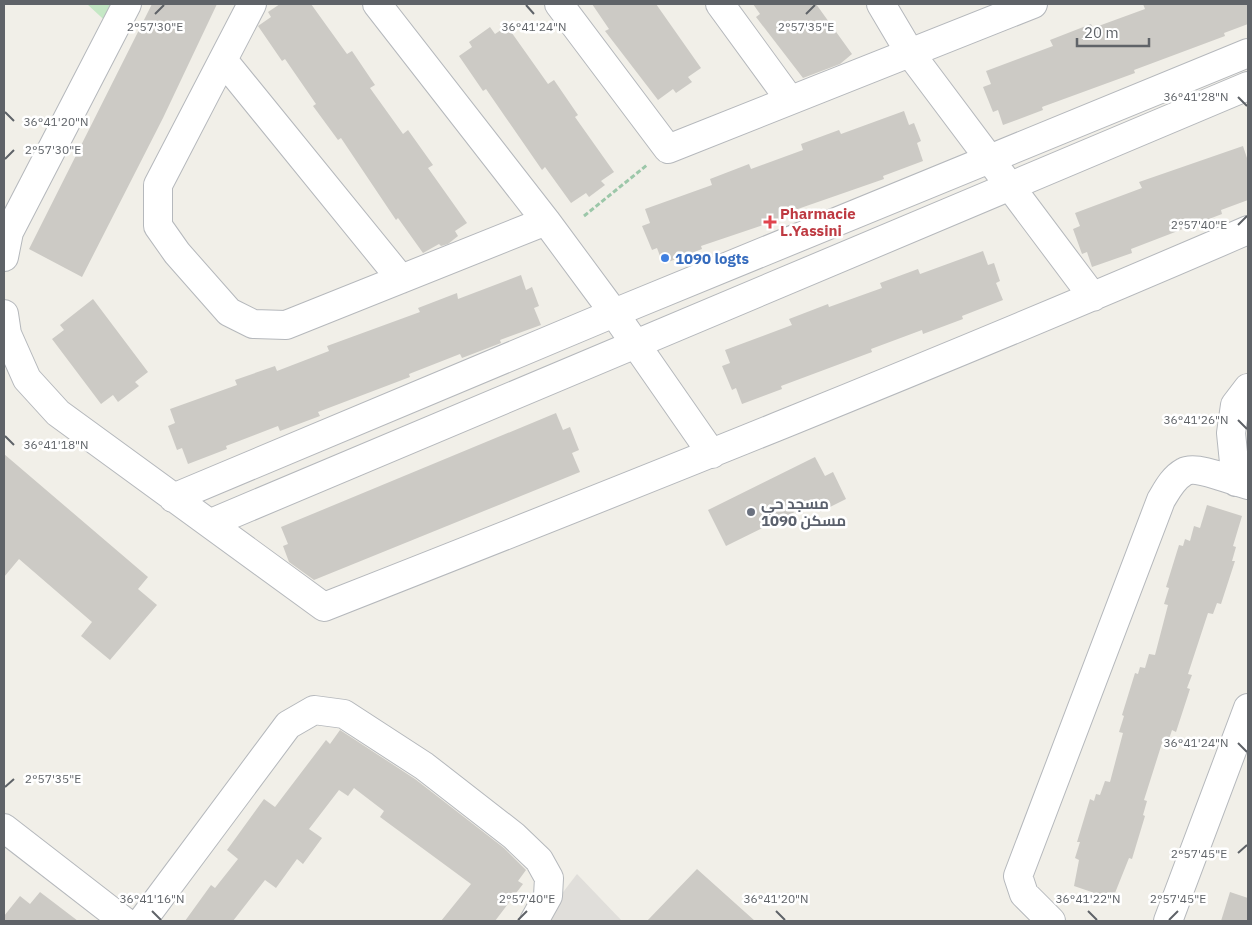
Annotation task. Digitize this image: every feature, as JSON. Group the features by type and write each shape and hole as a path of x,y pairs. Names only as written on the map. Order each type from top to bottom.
{"street":[{"path":"4,257 8,232 127,4"},
{"path":"252,4 158,185 158,226 177,253 230,312 253,324 286,324 546,221"},
{"path":"377,4 546,221 614,313 712,454"},
{"path":"559,4 668,149 1033,4"},
{"path":"720,4 790,100"},
{"path":"881,4 910,53 1094,297"},
{"path":"173,498 614,313 1248,53"},
{"path":"223,60 401,279"},
{"path":"211,523 635,343 1012,188 1248,86"},
{"path":"4,314 8,334 27,379 58,413 324,607 712,454 1094,297 1248,230"},
{"path":"1051,921 1024,894 1018,876 1161,500 1174,480 1183,472 1192,469 1242,484 1231,433 1235,405 1248,388"},
{"path":"1168,921 1248,708"},
{"path":"142,921 288,726 314,710 344,714 386,740 424,766 514,836 540,860 549,878 548,896 534,921"},
{"path":"4,828 124,921"}],"path":[{"path":"584,216 668,149"}],"shaded area":[{"path":"577,874 622,921 541,921"}],"green space":[{"path":"87,4 126,4 113,28"}],"building":[{"path":"152,4 217,4 163,118 82,277 29,249"},
{"path":"280,4 311,4 347,54 352,51 375,85 370,88 403,134 408,130 433,165 428,168 467,223 455,231 458,236 448,244 441,246 439,244 423,253 398,218 396,220 341,138 338,140 313,106 316,104 285,59 282,61 258,26 271,17 268,12"},
{"path":"592,4 656,4 701,68 688,77 692,82 676,93 673,89 658,100 605,31 609,29"},
{"path":"753,4 816,4 852,54 840,64 803,78 756,17 760,14"},
{"path":"1143,4 1248,4 1248,24 1224,33 1225,36 1134,70 1135,73 1042,107 1043,110 1003,125 998,110 993,112 983,87 991,84 986,71 1053,46 1050,40 1091,24 1093,28 1145,9"},
{"path":"507,26 548,84 554,80 578,115 575,117 614,172 601,181 605,185 589,197 586,193 571,203 545,167 542,170 486,89 483,91 459,56 472,47 469,42 490,27 495,34"},
{"path":"904,111 909,125 914,123 921,141 917,143 923,161 883,176 884,179 792,211 793,215 701,246 702,249 663,264 657,248 652,250 642,226 650,223 645,209 712,185 710,179 749,164 751,169 803,150 801,144 839,130 841,134"},
{"path":"1243,146 1248,161 1248,200 1221,210 1222,214 1131,249 1132,253 1092,267 1087,252 1082,254 1073,229 1080,226 1075,213 1142,188 1139,182"},
{"path":"983,251 988,265 994,263 1000,281 996,283 1003,300 962,316 963,319 923,334 922,330 871,349 872,352 781,386 782,389 742,404 736,388 732,390 722,366 730,363 725,350 792,325 789,319 828,304 829,307 882,288 880,283 918,269 920,274"},
{"path":"521,275 526,290 532,287 539,306 534,308 541,325 500,340 501,343 462,358 460,354 409,374 410,377 318,412 320,416 280,431 278,426 226,446 227,449 188,464 182,448 177,450 168,426 175,423 170,409 237,385 235,380 275,366 277,371 329,351 327,346 420,312 418,308 457,293 458,299"},
{"path":"93,299 148,372 135,382 139,386 118,402 113,395 101,404 52,339 64,330 60,325"},
{"path":"556,413 563,430 570,427 579,450 572,453 580,472 314,580 289,562 283,546 288,544 281,527"},
{"path":"4,454 148,577 138,589 157,605 110,660 81,636 92,622 19,559 4,577"},
{"path":"815,457 825,476 833,472 846,499 820,512 815,502 726,546 708,510"},
{"path":"1207,505 1242,516 1233,546 1236,547 1232,561 1235,561 1221,604 1217,603 1213,614 1208,613 1188,674 1192,675 1187,688 1190,689 1176,732 1172,730 1168,742 1163,740 1144,800 1147,801 1143,815 1145,816 1132,859 1129,858 1113,898 1109,898 1074,886 1079,860 1075,858 1080,842 1077,842 1090,799 1094,801 1096,794 1100,795 1105,781 1110,782 1123,733 1119,732 1124,716 1122,715 1135,673 1138,674 1140,667 1145,668 1149,654 1155,655 1168,605 1164,604 1169,588 1166,587 1179,545 1183,546 1185,539 1190,541 1194,526 1200,528"},
{"path":"340,730 415,779 504,848 526,870 518,881 523,884 495,921 441,921 471,884 380,817 384,811 354,788 348,796 339,790 309,829 322,838 303,864 297,859 276,888 265,880 233,921 185,921 211,885 215,888 238,859 227,850 264,799 275,807 326,740 330,744"},
{"path":"697,869 755,921 647,921"},
{"path":"40,892 78,921 4,921 4,916 20,896 30,904"},
{"path":"1230,892 1248,898 1248,921 1221,921"}],"place":[{"name":"Pharmacie L.Yassini","path":"770,222"},
{"name":"1090 logts","path":"665,258"},
{"name":"مسجد حي 1090 مسكن","path":"751,512"}]}
